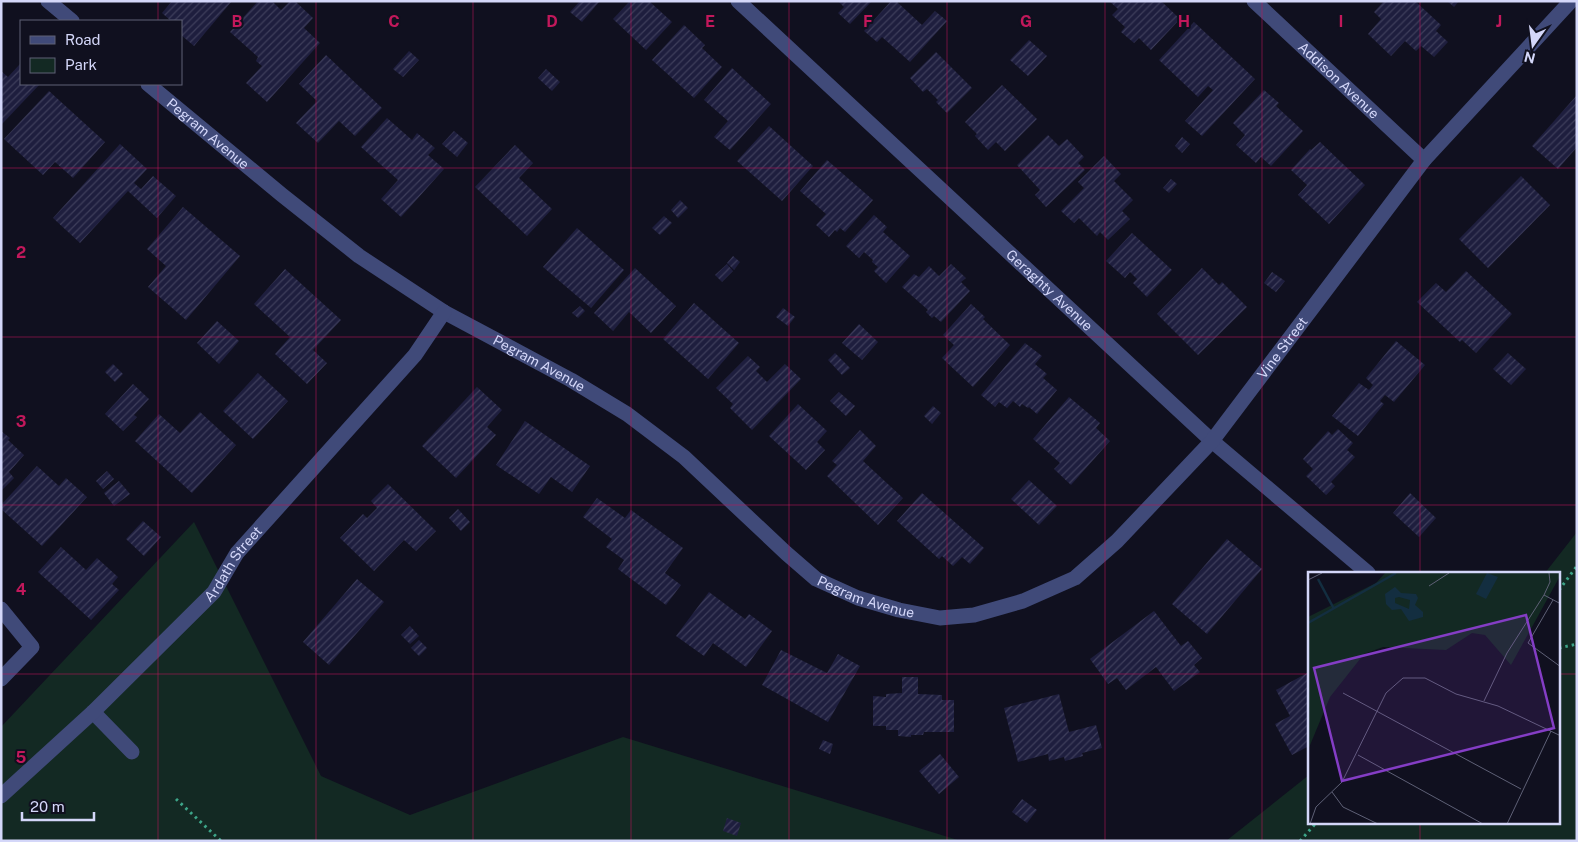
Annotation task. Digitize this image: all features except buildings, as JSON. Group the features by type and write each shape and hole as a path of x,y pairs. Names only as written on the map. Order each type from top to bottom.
{"street":[{"path":"48,1 71,20"},
{"name":"Geraghty Avenue","path":"738,1 1212,440 1367,572"},
{"name":"Addison Avenue","path":"1254,1 1424,160"},
{"name":"Vine Street","path":"940,618 974,615 1023,601 1075,578 1117,541 1212,440 1424,160 1570,1"},
{"name":"Pegram Avenue","path":"149,85 359,256 444,312 571,380 627,414 684,457 816,579 858,598 899,610 940,618"},
{"name":"Ardath Street","path":"1,796 94,712 214,592 237,553 415,355 444,312"},
{"path":"1,609 32,647 1,679"},
{"path":"94,712 132,752"}],"path":[{"path":"1560,589 1577,566"},
{"path":"1560,648 1577,644"},
{"path":"176,798 221,841"},
{"path":"1300,841 1315,824"}],"green space":[{"path":"194,522 321,776 410,815 623,737 961,841 1,841 1,727"},
{"path":"1577,532 1577,841 1226,841 1308,776 1308,824 1560,824 1560,572 1546,572"}]}
